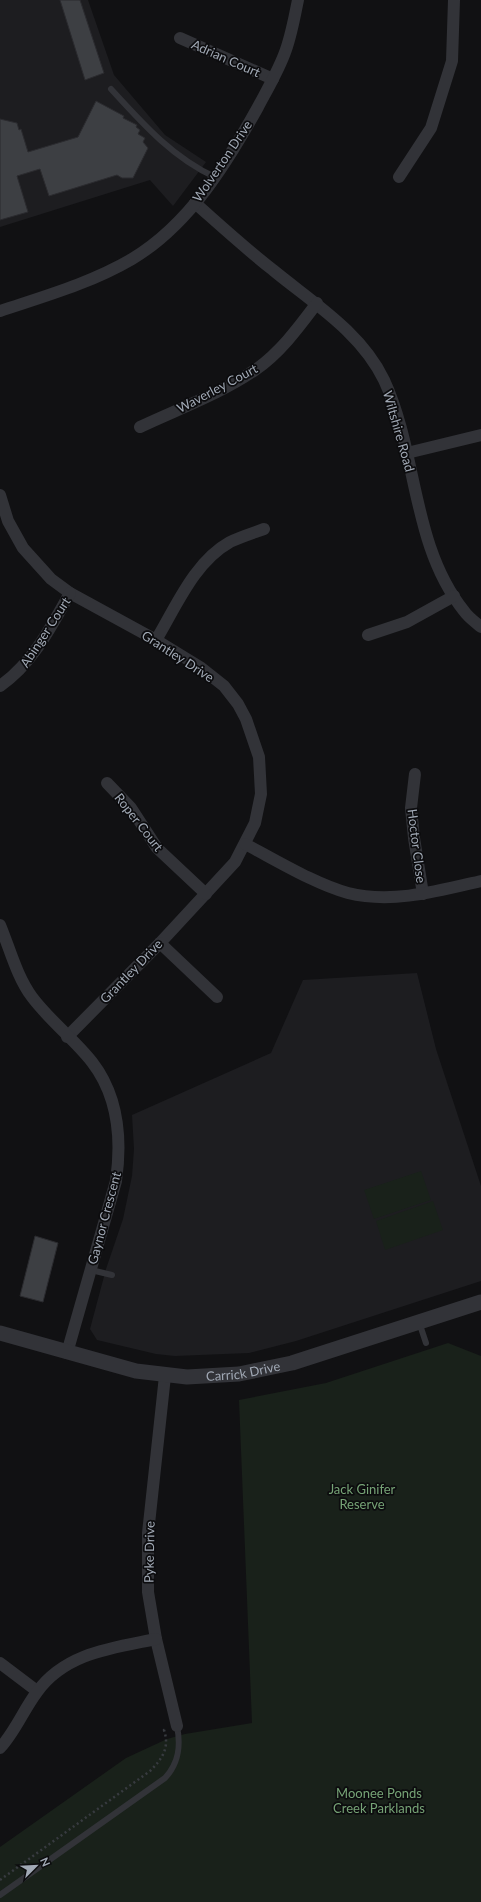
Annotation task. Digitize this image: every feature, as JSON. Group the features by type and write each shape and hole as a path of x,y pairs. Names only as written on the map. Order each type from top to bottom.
{"street":[{"name":"Wolverton Drive","path":"0,310 85,282 133,258 165,233 195,203 215,177 245,130 273,79 284,56 298,0"},
{"path":"399,177 431,128 452,61 454,0"},
{"name":"Adrian Court","path":"180,38 273,79"},
{"name":"Wiltshire Road","path":"195,203 273,270 317,303 353,336 368,356 384,380 394,409 426,532 442,575 464,611 481,627"},
{"name":"Waverley Court","path":"140,427 213,393 256,369 275,353 317,303"},
{"path":"406,453 481,435"},
{"name":"Grantley Drive","path":"0,496 4,522 23,548 51,579 70,593 156,640 200,667 224,686 238,704 246,719 254,740 261,772 261,794 255,823 235,862 160,942 67,1037"},
{"path":"156,640 192,579 207,561 229,543 264,529"},
{"name":"Abinger Court","path":"0,686 14,677 28,661 70,593"},
{"path":"368,635 407,622 454,596"},
{"name":"Hoctor Close","path":"415,774 411,808 423,894"},
{"name":"Roper Court","path":"107,783 131,808 157,848 206,894"},
{"path":"245,844 328,886 348,893 396,897 423,894 481,881"},
{"name":"Gaynor Crescent","path":"1,932 22,981 32,996 67,1037 92,1062 104,1082 113,1103 120,1133 119,1161 116,1180 67,1353"},
{"path":"160,942 216,998"},
{"name":"Carrick Drive","path":"0,1333 67,1353 136,1371 164,1376 227,1375 263,1370 292,1363 481,1302"},
{"name":"Pyke Drive","path":"164,1376 148,1533 148,1592 156,1639 177,1726"},
{"path":"0,1748 37,1691 58,1669 91,1653 156,1639"},
{"path":"0,1663 37,1691"}],"lane":[{"path":"111,89 144,125 168,147 201,170 215,177"},
{"path":"91,1270 112,1276"},
{"path":"419,1322 426,1343"},
{"path":"0,1895 165,1778 175,1765 178,1755 179,1736 177,1726"}],"path":[{"path":"0,1880 150,1771 159,1762 165,1752 167,1739 164,1730 177,1726"}],"shaded area":[{"path":"0,0 88,0 114,75 165,135 206,162 173,206 150,180 0,227"},
{"path":"417,973 436,1049 481,1186 481,1281 296,1341 249,1353 175,1356 156,1354 97,1340 90,1329 106,1269 123,1219 132,1176 134,1149 132,1115 271,1053 303,980"}],"green space":[{"path":"421,1171 431,1200 374,1219 364,1190"},
{"path":"433,1201 443,1230 385,1250 376,1221"},
{"path":"448,1343 481,1356 481,1902 0,1902 0,1847 126,1758 167,1739 185,1734 252,1723 239,1400 326,1383"}],"building":[{"path":"60,0 80,0 104,73 85,80"},
{"path":"96,101 137,125 136,127 140,130 138,134 145,138 143,142 148,148 133,178 122,178 117,175 49,196 40,169 17,176 28,212 0,220 0,119 17,123 19,130 21,129 28,152 78,137"},
{"path":"35,1236 58,1243 43,1302 20,1296"}],"park label":[{"name":"Jack Ginifer Reserve","path":"362,1496"},
{"name":"Moonee Ponds Creek Parklands","path":"379,1800"}]}
